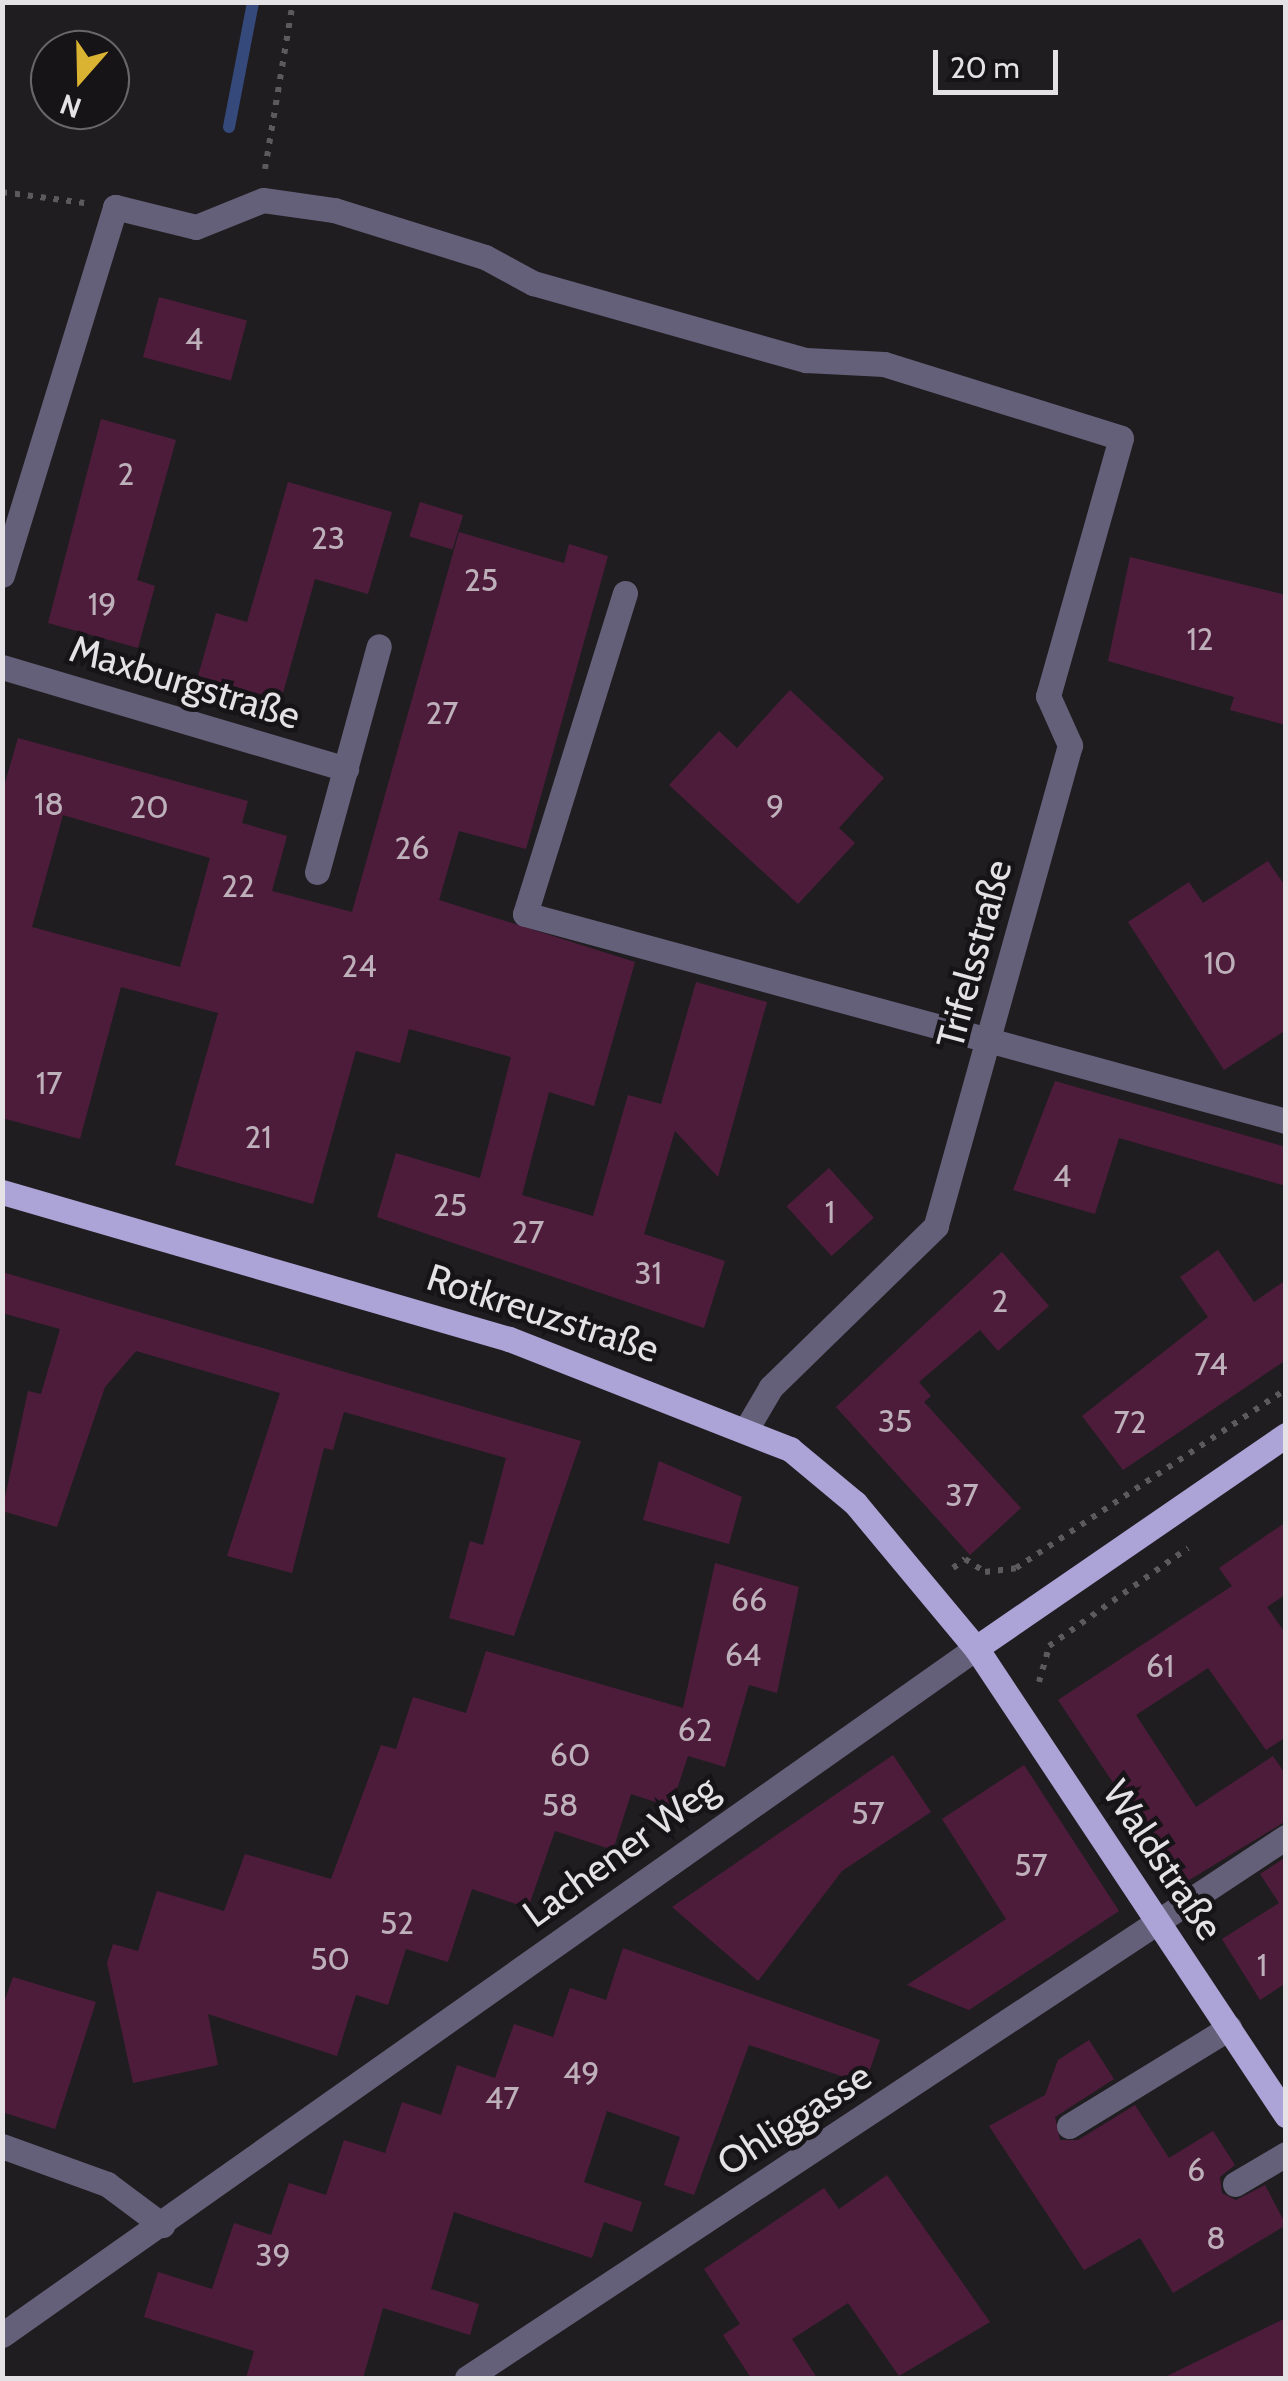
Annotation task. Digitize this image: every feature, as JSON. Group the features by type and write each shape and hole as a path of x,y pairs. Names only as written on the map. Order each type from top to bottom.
{"main road":[{"name":"Rotkreuzstraße","path":"2,1192 509,1339 748,1426 822,1472 927,1585 976,1648"},
{"name":"Lachener Weg","path":"976,1648 1286,1435"},
{"name":"Waldstraße","path":"976,1648 1286,2114"}],"street":[{"path":"2,575 115,206 196,226 264,200"},
{"name":"Trifelsstraße","path":"264,200 334,210 485,257 533,283 806,360 884,364 1121,438 1048,696 1070,745 936,1226 771,1386 748,1426"},
{"path":"624,593 526,914 989,1044 1286,1121"},
{"path":"317,872 379,646"},
{"name":"Maxburgstraße","path":"2,667 346,769"},
{"name":"Lachener Weg","path":"2,2335 976,1648"},
{"name":"Ohliggasse","path":"468,2378 1163,1924 1286,1837"},
{"path":"1068,2126 1228,2028"},
{"path":"2,2146 108,2184 162,2225"},
{"path":"1235,2184 1286,2154"}],"path":[{"path":"264,200 293,2"},
{"path":"2,192 115,206"},
{"path":"927,1585 965,1560 985,1572 1016,1568 1286,1389"},
{"path":"1024,1719 1047,1704 1038,1682 1049,1646 1204,1536"}],"building":[{"path":"159,297 247,321 231,380 143,357"},
{"path":"101,419 176,440 137,580 155,586 138,648 48,623"},
{"path":"288,482 392,512 368,594 315,579 281,700 198,676 216,613 247,622"},
{"path":"420,502 463,515 453,550 409,536"},
{"path":"459,532 564,563 569,544 608,556 526,849 459,831 439,900 635,962 594,1106 549,1092 522,1195 593,1216 628,1095 661,1104 696,982 767,1002 718,1177 675,1131 644,1234 725,1261 704,1328 377,1217 396,1153 480,1178 511,1057 409,1029 400,1063 356,1051 313,1204 175,1165 218,1013 121,987 80,1139 2,1118 2,793 18,738 248,801 242,823 287,836 272,891 352,912","holes":["63,815 210,858 180,967 32,927"]},
{"path":"1130,557 1286,595 1286,725 1230,710 1234,697 1108,661"},
{"path":"790,690 884,778 839,828 855,843 798,904 669,785 719,731 737,748"},
{"path":"1268,861 1286,887 1286,1030 1224,1070 1128,922 1189,882 1203,903"},
{"path":"1055,1081 1286,1147 1286,1186 1119,1138 1095,1214 1013,1190"},
{"path":"829,1168 874,1218 831,1256 787,1206"},
{"path":"1218,1250 1254,1302 1286,1280 1286,1360 1123,1470 1082,1416 1208,1317 1180,1277"},
{"path":"1002,1252 1049,1306 998,1351 980,1330 919,1382 931,1396 924,1402 1021,1508 970,1555 836,1407"},
{"path":"2,1272 581,1441 514,1636 449,1618 470,1541 483,1545 506,1458 344,1412 333,1450 324,1448 292,1573 227,1556 280,1393 136,1351 105,1387 57,1527 2,1511 28,1391 41,1394 60,1329 2,1313"},
{"path":"659,1461 742,1497 729,1544 643,1520"},
{"path":"1286,1522 1286,1594 1267,1607 1286,1634 1286,1737 1266,1750 1208,1668 1136,1715 1196,1807 1273,1756 1286,1775 1286,1821 1181,1885 1058,1700 1232,1586 1219,1568"},
{"path":"715,1563 799,1587 777,1693 749,1685 725,1767 688,1756 671,1807 631,1794 613,1850 555,1831 528,1908 472,1889 448,1962 406,1949 388,2005 356,1995 337,2056 208,2014 218,2065 133,2083 107,1963 113,1944 138,1951 157,1891 224,1911 245,1854 331,1879 381,1745 396,1749 413,1697 466,1713 486,1651 683,1708"},
{"path":"893,1755 931,1812 842,1871 758,1981 672,1907"},
{"path":"1024,1765 1119,1911 969,2010 907,1985 1006,1919 942,1819"},
{"path":"1286,1857 1286,1983 1260,2000 1222,1939 1279,1903 1260,1874"},
{"path":"623,1948 880,2040 865,2084 749,2045 694,2195 664,2185 680,2137 607,2111 584,2182 642,2202 632,2232 604,2222 592,2258 454,2212 431,2289 479,2304 470,2335 383,2308 363,2378 246,2378 254,2351 144,2317 158,2272 212,2289 234,2223 271,2235 289,2183 326,2195 344,2140 385,2153 402,2102 441,2115 457,2065 495,2078 514,2024 553,2037 570,1988 606,2000"},
{"path":"13,1977 96,2002 55,2129 2,2112 2,2008"},
{"path":"1089,2040 1114,2079 1055,2117 1060,2140 1078,2140 1135,2105 1169,2158 1213,2131 1235,2165 1220,2177 1222,2193 1236,2200 1265,2185 1286,2225 1173,2293 1140,2238 1084,2270 989,2126 1045,2095 1058,2060"},
{"path":"887,2175 990,2322 899,2376 848,2303 792,2339 817,2378 751,2378 723,2335 740,2324 704,2269 824,2188 839,2209"},
{"path":"1286,2318 1286,2378 1163,2378"}],"waterway":[{"path":"229,127 253,2"}]}
